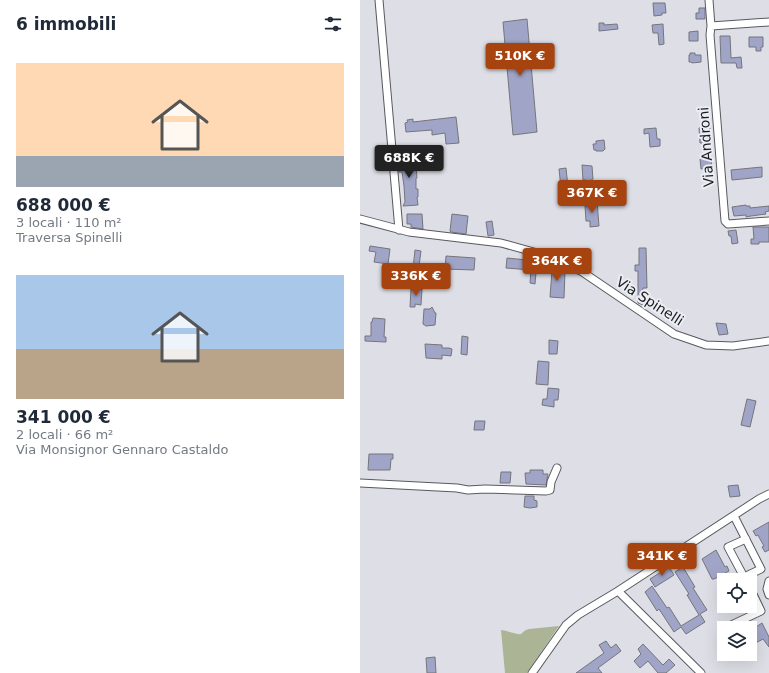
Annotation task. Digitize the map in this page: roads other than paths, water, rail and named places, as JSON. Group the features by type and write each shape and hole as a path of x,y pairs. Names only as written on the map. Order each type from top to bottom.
{"street":[{"path":"379,0 399,230"},
{"path":"709,0 711,26 769,22"},
{"name":"Via Androni","path":"711,26 710,35 725,221 728,224 769,221"},
{"name":"Via Spinelli","path":"360,219 399,230 501,243 541,254 581,271 674,334 706,345 733,346 769,342"},
{"path":"360,483 457,488 468,490 546,491 550,490 551,482 557,468"},
{"path":"532,673 566,625 578,615 769,494"},
{"path":"734,516 761,569 754,573"},
{"path":"742,573 728,547 746,539"},
{"path":"769,581 767,589 769,595"},
{"path":"618,590 701,673"},
{"path":"757,603 761,611 757,613"},
{"path":"740,621 757,613"}]}
